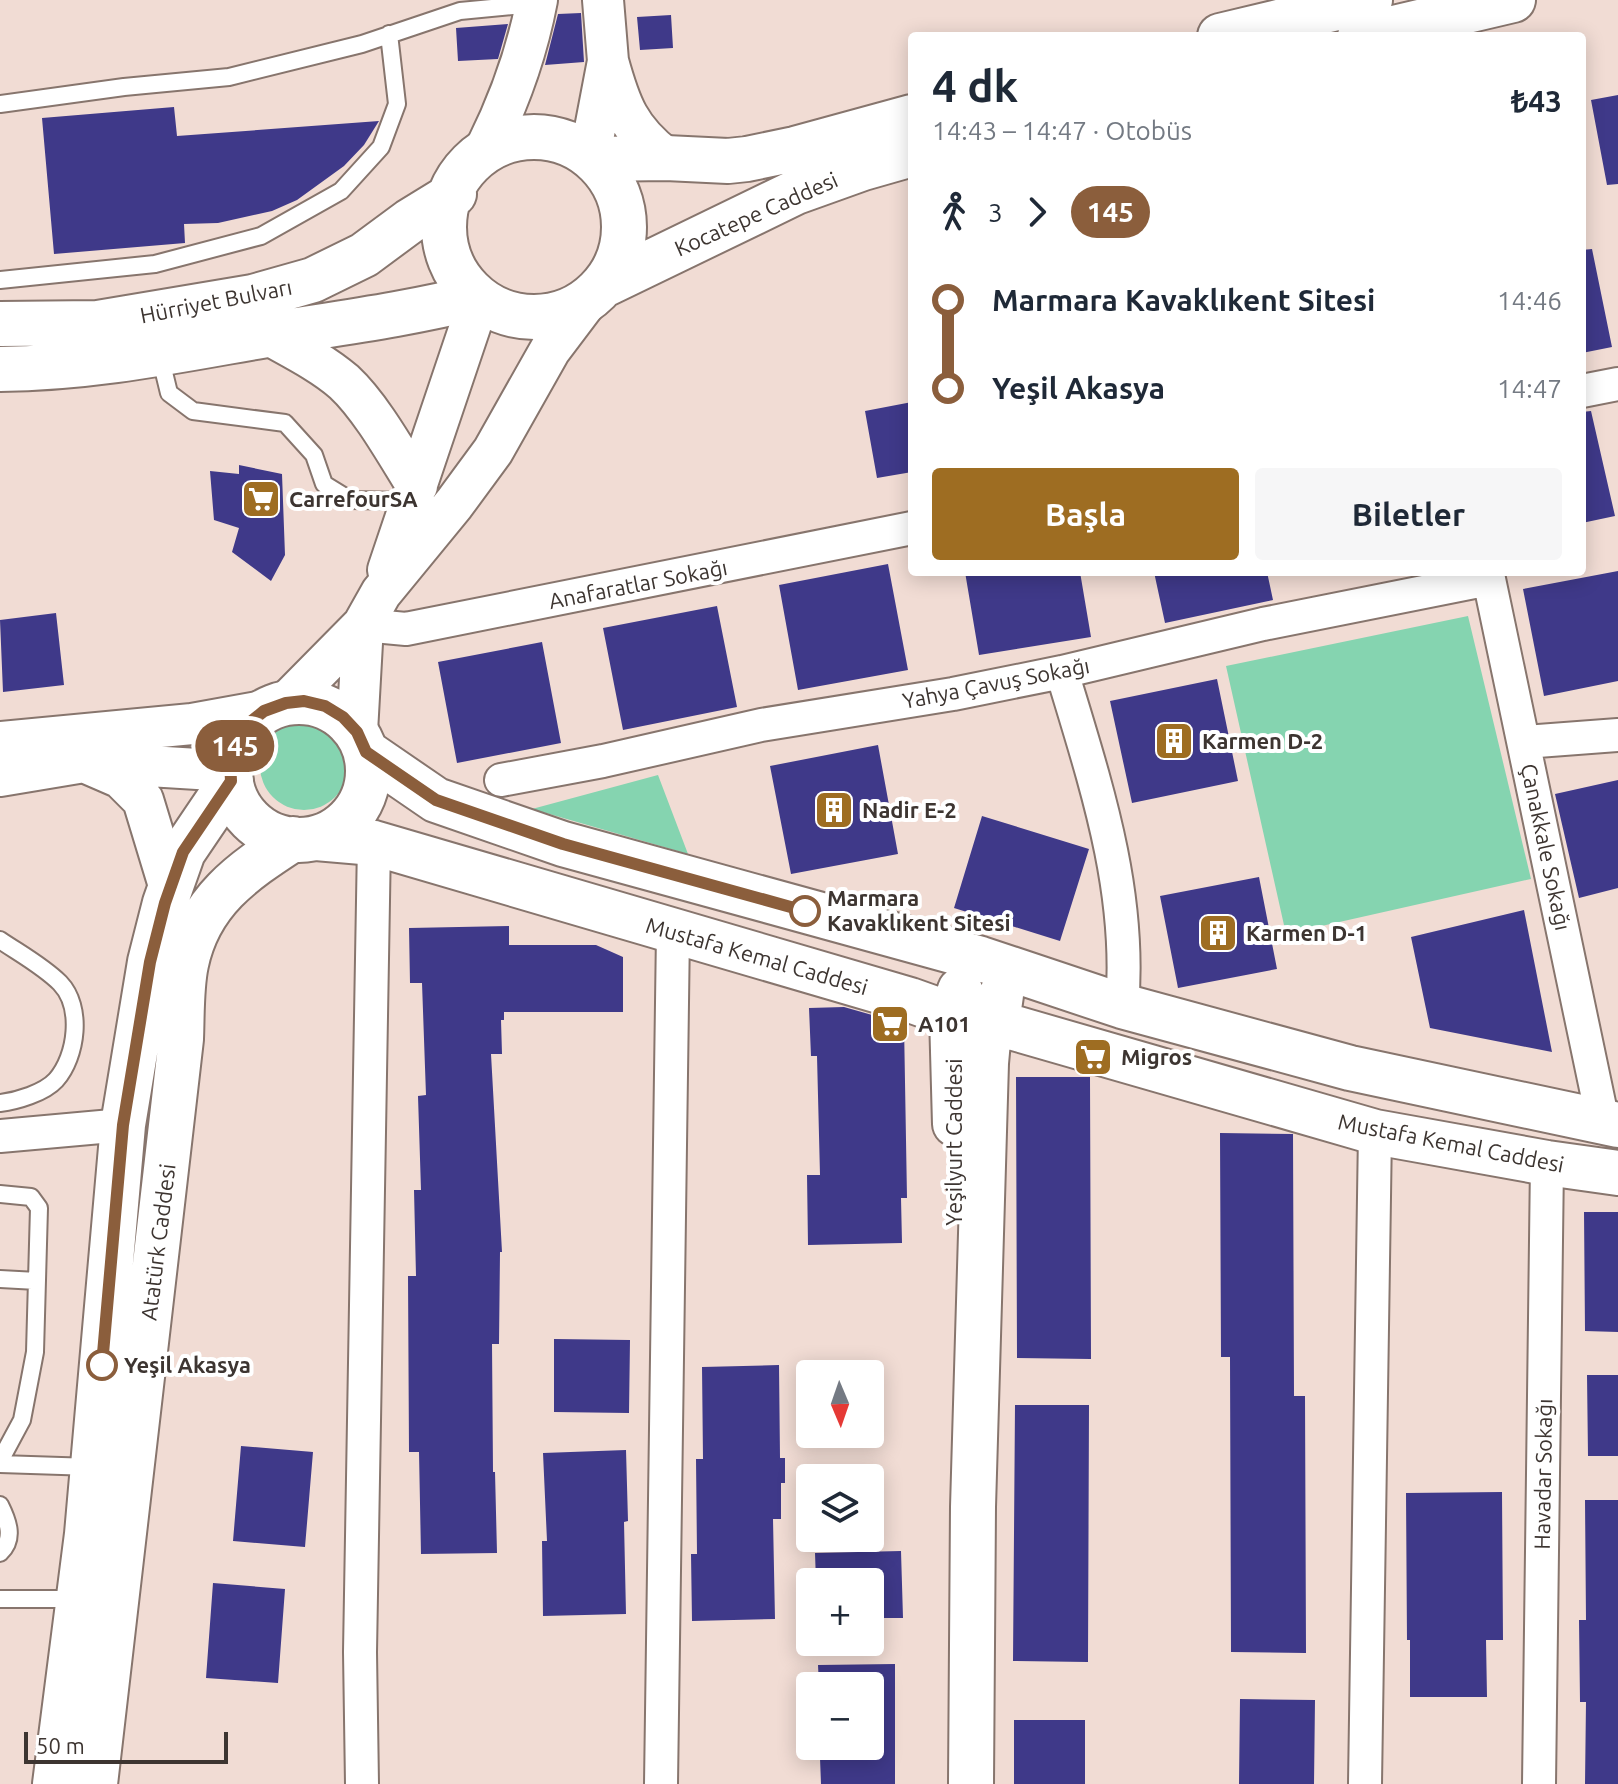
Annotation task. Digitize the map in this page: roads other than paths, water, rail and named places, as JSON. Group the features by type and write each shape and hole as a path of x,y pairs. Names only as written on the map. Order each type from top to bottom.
{"main road":[{"path":"1237,32 1370,0"},
{"path":"1377,32 1513,0"},
{"name":"Kocatepe Caddesi","path":"593,157 747,159 908,118"},
{"path":"532,134 553,136 573,143 593,157 615,189 620,210 621,242 615,264 595,293 567,313 521,319 499,312 477,299 451,263 446,241 447,217 454,194 467,171 486,148 508,137 532,134"},
{"name":"Kocatepe Caddesi","path":"595,293 796,192 908,155"},
{"name":"Hürriyet Bulvarı","path":"0,324 98,323 253,297 313,280 364,255 454,194"},
{"name":"Hürriyet Bulvarı","path":"0,369 59,369 160,355 412,313 477,299"},
{"path":"362,742 369,774 364,795 353,815 336,829 304,839 271,834 252,821 238,803 231,776 236,741 248,724 275,707 304,701 325,706 343,717 362,742 436,800 563,844 981,959 1122,1006 1350,1068 1610,1123"},
{"name":"Atatürk Caddesi","path":"95,1784 106,1466 123,1125 150,962 170,889 183,852 231,776"},
{"name":"Atatürk Caddesi","path":"55,1784 79,1599 106,1466 181,1039 185,966 195,929 242,873 304,839"},
{"name":"Mustafa Kemal Caddesi","path":"304,839 374,843 952,1015 997,1023 1375,1132 1618,1173"},
{"name":"Yeşilyurt Caddesi","path":"945,1784 956,1078 952,1015 963,980 970,967 981,959 996,975 1001,991 997,1023 988,1041 986,1063 973,1507 971,1784"}],"street":[{"path":"603,0 608,61 619,102 645,142 666,158"},
{"path":"486,148 508,106 528,46 536,2"},
{"path":"593,157 608,61"},
{"path":"0,742 192,724 275,707 372,609 454,504 493,451 550,350 595,293"},
{"path":"362,742 372,609 414,493 477,299"},
{"path":"269,335 304,354 345,383 375,422 414,493"},
{"path":"1586,390 1618,384"},
{"name":"Anafaratlar Sokağı","path":"372,609 406,629 908,529"},
{"name":"Yahya Çavuş Sokağı","path":"501,780 617,758 761,725 953,694 1062,672 1263,624 1489,576"},
{"name":"Çanakkale Sokağı","path":"1489,576 1610,1123"},
{"path":"1062,672 1106,816 1122,903 1125,980 1122,1006"},
{"path":"1524,742 1618,735"},
{"path":"84,762 121,778 143,800 170,889"},
{"path":"0,776 84,762 231,776"},
{"path":"362,1784 360,1652 374,843"},
{"path":"661,1784 673,932"},
{"path":"0,1136 123,1125"},
{"path":"1365,1784 1375,1132"},
{"name":"Havadar Sokağı","path":"1539,1784 1547,1163"}],"lane":[{"path":"0,104 229,77 389,34 460,11 536,2"},
{"path":"0,280 155,264 261,236 341,191 381,147 397,104 389,34"},
{"path":"160,355 169,393 193,411 285,423 314,455 324,484 350,500 414,493"},
{"path":"0,940 60,983 71,1000 75,1027 70,1056 55,1081 42,1089 0,1103"},
{"path":"0,1194 31,1197 39,1208 35,1352 22,1420 0,1463 106,1466"},
{"path":"0,1279 37,1281"},
{"path":"0,1505 10,1527 5,1549 0,1553"},
{"path":"0,1599 79,1599"}],"place":[{"name":"CarrefourSA","path":"261,499"},
{"name":"Karmen D-2","path":"1174,741"},
{"name":"Nadir E-2","path":"834,810"},
{"name":"Marmara Kavaklıkent Sitesi","path":"805,911"},
{"name":"Karmen D-1","path":"1218,933"},
{"name":"A101","path":"890,1024"},
{"name":"Migros","path":"1093,1057"},
{"name":"Yeşil Akasya","path":"102,1365"}]}
